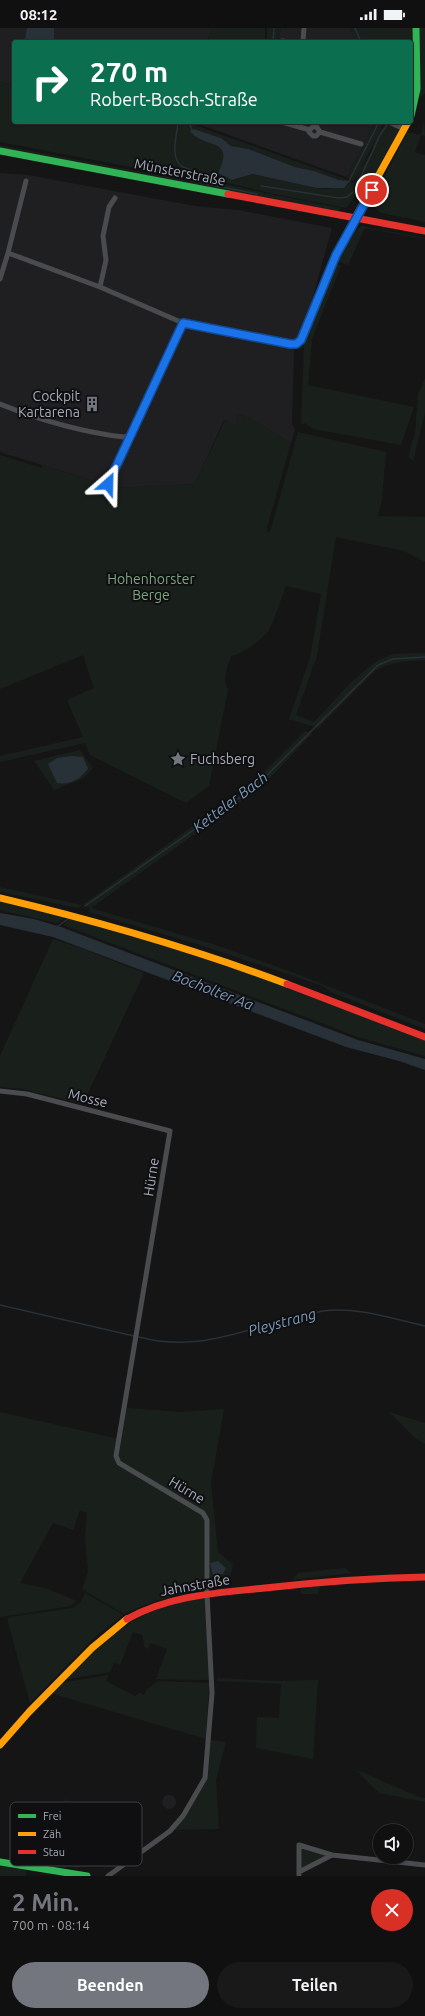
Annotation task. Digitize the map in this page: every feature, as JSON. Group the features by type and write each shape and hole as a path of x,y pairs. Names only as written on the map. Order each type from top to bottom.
{"main road":[{"path":"413,108 418,89 416,28"},
{"path":"355,218 406,125"},
{"name":"Münsterstraße","path":"0,150 425,231"},
{"path":"0,895 127,926 212,952 289,979 425,1033"},
{"path":"0,898 126,929 212,956 288,983 425,1037"},
{"name":"Jahnstraße","path":"0,1745 55,1685 112,1629 127,1618 168,1601 207,1594 349,1579 425,1577"},
{"path":"0,1862 10,1864"},
{"path":"25,1866 87,1876"}],"street":[{"path":"303,40 304,28"},
{"path":"292,124 310,130 310,134 313,136 316,136 320,132 361,144"},
{"path":"0,279 26,181"},
{"path":"100,287 106,260 104,235 109,207 115,198"},
{"path":"8,253 100,287 183,323 282,343 296,344 303,337 336,255 355,218"},
{"path":"108,484 183,323"},
{"path":"0,404 19,412 73,428 124,438 132,435"},
{"name":"Mosse","path":"0,1091 27,1094 170,1131"},
{"name":"Hürne","path":"142,1851 170,1831 183,1816 205,1778 212,1693 207,1594 207,1520 203,1513 119,1463 116,1456 170,1131"},
{"path":"332,1855 299,1874 299,1845 332,1855 425,1865"},
{"name":"Hürne","path":"108,1876 122,1866"}],"shaded area":[{"path":"0,28 212,28 208,40 12,40 12,85 0,82"},
{"path":"281,28 350,28 355,40 278,40"},
{"path":"199,124 373,124 363,147 346,177"},
{"path":"0,173 28,175 195,206 238,210 332,228 311,304 294,349 292,424 295,429 291,443 251,419 237,414 236,425 224,420 195,484 117,488 0,452"},
{"path":"169,1795 174,1797 176,1802 174,1807 169,1809 164,1807 162,1802 164,1797"}],"green space":[{"path":"212,28 265,28 265,40 208,40"},
{"path":"267,28 281,28 278,40 267,40"},
{"path":"350,28 412,28 412,40 355,40"},
{"path":"419,28 425,28 425,93 420,98"},
{"path":"0,82 12,85 12,124 192,124 348,180 343,181 314,171 295,167 250,149 231,146 221,138 194,129 191,130 196,136 221,148 223,153 223,161 218,173 236,180 253,174 316,188 328,189 347,186 350,181 353,183 355,197 346,208 269,193 212,179 183,177 0,142"},
{"path":"424,120 425,136 421,135"},
{"path":"373,124 382,124 382,127 354,181 346,177 363,147"},
{"path":"385,124 400,130 372,181 362,194 358,192 355,183 360,169 371,153 376,138"},
{"path":"407,132 421,135 415,152 425,155 425,222 381,213 374,204 375,198"},
{"path":"0,145 189,181 212,181 341,208 339,211 308,206 0,148"},
{"path":"361,226 425,239 365,228 348,265 338,261 348,238"},
{"path":"336,264 341,266 312,339 308,385 414,407 401,445 313,429 305,423 302,425 304,344"},
{"path":"425,378 425,413 413,461 409,457 415,434 418,395"},
{"name":"Hohenhorster Berge","path":"237,414 251,419 291,443 266,531 270,532 298,432 386,452 382,499 378,516 425,517 425,562 404,551 336,537 317,656 296,715 314,722 351,683 372,664 383,658 394,654 425,653 425,660 393,664 375,671 318,728 289,719 310,658 321,594 286,586 269,630 252,646 231,656 225,677 228,689 209,786 186,803 90,755 85,743 0,762 0,756 83,737 67,700 94,688 83,655 0,689 0,455 42,468 42,465 117,488 195,484 225,420 236,425"},
{"path":"305,731 312,734 261,787 91,908 216,945 289,971 425,1024 425,1029 331,992 323,986 200,945 89,912 90,908 82,905 252,784"},
{"path":"80,750 93,768 84,778 54,790 34,761"},
{"path":"0,887 82,905 78,908 0,892"},
{"path":"0,901 67,917 56,923 0,910"},
{"path":"71,918 85,921 277,981 425,1040 425,1056 358,1037 63,925"},
{"path":"53,939 84,949 144,973 83,1104 22,1089 0,1087 0,1056"},
{"path":"127,1408 182,1412 224,1409 211,1483 218,1552 233,1564 231,1575 209,1580 204,1512 121,1462 118,1456"},
{"path":"0,1412 119,1439 115,1456 119,1464 201,1514 206,1521 206,1589 164,1598 124,1614 82,1589 88,1572 85,1538 87,1513 80,1510 73,1530 53,1523 20,1583 45,1588 77,1601 71,1606 0,1617"},
{"path":"389,1412 425,1423 425,1444 415,1438"},
{"path":"345,1568 351,1573 292,1580 298,1573"},
{"path":"320,1585 318,1594 301,1594 301,1589"},
{"path":"85,1593 123,1615 96,1636 30,1703 7,1619 10,1617 72,1608 80,1603"},
{"path":"205,1596 209,1680 156,1679 167,1649 150,1643 148,1649 145,1648 142,1635 133,1632 120,1665 114,1663 110,1672 63,1680 96,1649 126,1625 161,1608"},
{"path":"108,1675 106,1681 135,1696 140,1693 144,1695 147,1689 158,1681 209,1683 206,1739 50,1693 60,1683"},
{"path":"217,1678 276,1681 318,1680 313,1759 256,1748 257,1717 279,1718 281,1684 217,1681"},
{"path":"210,1740 226,1742 216,1780 219,1829 173,1830 206,1779"},
{"path":"355,1769 419,1797 425,1798 425,1802 379,1793"},
{"path":"301,1848 327,1855 301,1868"},
{"path":"0,1866 26,1870 26,1876 0,1876"}],"water":[{"path":"27,28 54,28 54,40 24,40"},
{"path":"194,129 221,138 231,146 249,149 295,167 314,171 339,180 350,181 344,188 316,188 253,174 232,180 218,173 223,161 221,148 196,137 190,131"},
{"path":"71,756 83,757 88,769 74,781 57,783 48,764 57,758"},
{"name":"Bocholter Aa","path":"0,913 34,919 61,927 358,1040 425,1059 425,1070 399,1061 346,1047 53,937 0,925"},
{"path":"218,1561 226,1568 223,1574 213,1575 210,1563"}],"waterway":[{"path":"273,40 274,28"},
{"path":"355,28 360,40"},
{"path":"178,124 175,146 176,158 183,167 204,174 206,177"},
{"path":"190,124 192,130"},
{"path":"349,181 378,124"},
{"path":"358,183 380,135 387,125"},
{"path":"207,184 257,194"},
{"path":"261,186 339,198 347,197 353,192"},
{"name":"Ketteler Bach","path":"85,906 256,786 378,665 393,659 425,657"},
{"path":"58,926 68,919"},
{"name":"Pleystrang","path":"0,1305 134,1336"},
{"name":"Pleystrang","path":"139,1337 163,1342 210,1340 300,1316 336,1310 348,1310 374,1314 425,1326"}],"traffic: fast":[{"path":"413,107 417,89 416,28"},
{"path":"0,151 228,194"},
{"path":"0,1862 10,1864"},
{"path":"25,1866 87,1876"}],"traffic: slow":[{"path":"355,218 407,124"},
{"path":"0,898 145,936 287,984"},
{"path":"0,1745 29,1712 92,1648 127,1619"}],"traffic: jam":[{"path":"228,194 425,231"},
{"path":"287,984 425,1037"},
{"path":"127,1619 160,1605 194,1596 325,1582 425,1577"}],"place":[{"name":"Cockpit Kartarena","path":"92,404"},
{"name":"Fuchsberg","path":"178,759"}],"route":[{"path":"108,484 183,323 216,331 296,344 301,340 336,255 355,218 372,190"}]}
